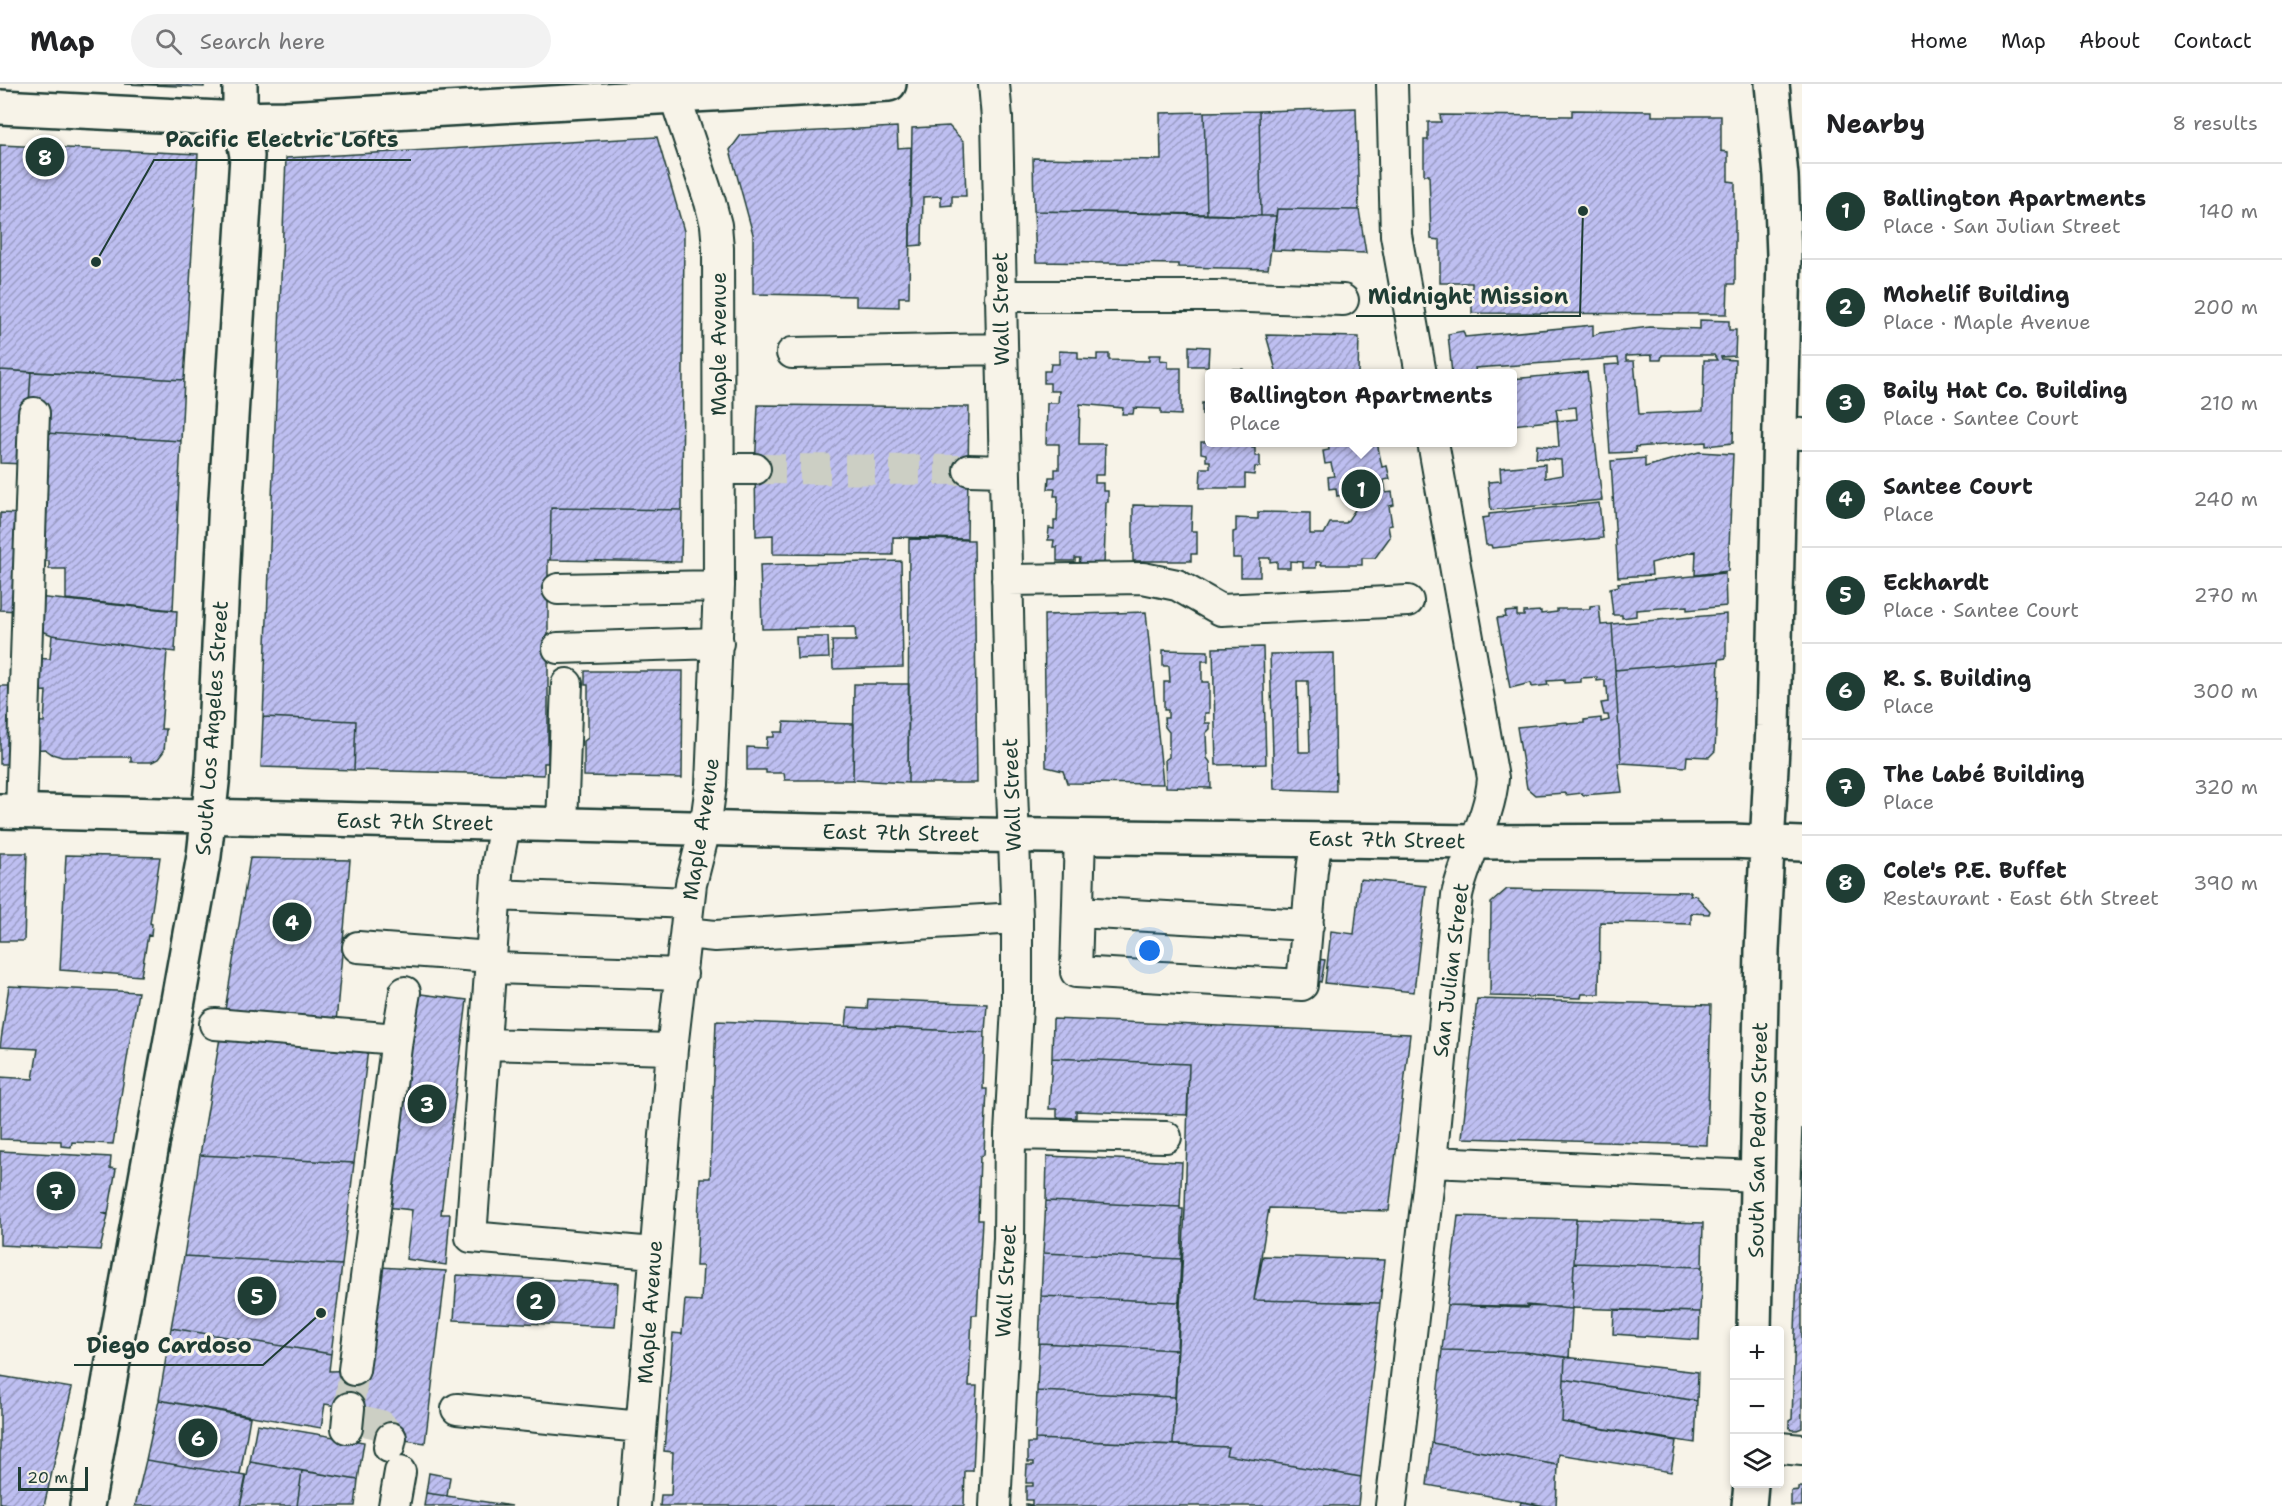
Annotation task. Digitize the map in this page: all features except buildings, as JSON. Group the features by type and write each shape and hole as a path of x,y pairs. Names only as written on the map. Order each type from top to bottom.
{"main road":[{"name":"South Los Angeles Street","path":"87,1506 204,856 213,774 226,488 247,156 240,119 240,84"},
{"path":"0,107 240,119 285,118 674,91 889,84"},
{"path":"1768,843 1792,434 1781,176 1772,84"},
{"name":"East 7th Street","path":"10,812 1013,835 1475,842 1731,841 1802,844"},
{"name":"South San Pedro Street","path":"1754,1326 1762,950 1768,843"},
{"path":"1749,1506 1750,1488"}],"street":[{"name":"Wall Street","path":"994,84 997,118 1013,835 1017,918 1017,1007 1010,1134 1008,1238 994,1506"},
{"path":"1392,84 1396,235 1420,369"},
{"name":"Maple Avenue","path":"635,1506 672,1049 694,869 705,829 711,785 718,643 718,248 716,225 674,91"},
{"path":"1000,296 1216,296 1343,300"},
{"path":"792,353 1001,349"},
{"path":"10,812 34,413"},
{"name":"San Julian Street","path":"1391,1506 1431,1162 1457,895 1467,860 1491,798 1493,778 1434,447"},
{"path":"719,468 755,469"},
{"path":"969,470 1004,471"},
{"path":"1007,580 1143,578 1177,585 1221,610 1408,601"},
{"path":"558,589 719,586"},
{"path":"558,648 718,643"},
{"path":"562,826 567,684"},
{"path":"505,824 498,861 471,1237 654,1253"},
{"path":"1080,835 1076,972 1302,985 1312,870 1317,839"},
{"path":"496,895 689,903"},
{"path":"1078,912 1308,925"},
{"path":"687,933 715,936 1017,918"},
{"path":"358,947 491,963 682,974"},
{"path":"354,1370 405,992"},
{"path":"215,1024 397,1039"},
{"path":"485,1044 672,1049"},
{"path":"1010,1134 1166,1137"},
{"path":"1431,1162 1757,1176"},
{"path":"457,1409 641,1427"},
{"path":"1784,1448 1802,1450"},
{"path":"393,1452 394,1506"}],"tunnel":[{"path":"755,469 969,470"},
{"path":"349,1408 354,1370"},
{"path":"360,1420 381,1425 391,1438"}],"place":[{"name":"Cole's P.E. Buffet","path":"45,157"},
{"name":"Midnight Mission","path":"1583,211"},
{"name":"Pacific Electric Lofts","path":"96,262"},
{"name":"Ballington Apartments","path":"1361,489"},
{"name":"Santee Court","path":"292,922"},
{"name":"Baily Hat Co. Building","path":"427,1104"},
{"name":"The Labé Building","path":"56,1191"},
{"name":"Eckhardt","path":"257,1296"},
{"name":"Mohelif Building","path":"536,1301"},
{"name":"Diego Cardoso","path":"321,1313"},
{"name":"R. S. Building","path":"198,1438"}]}
